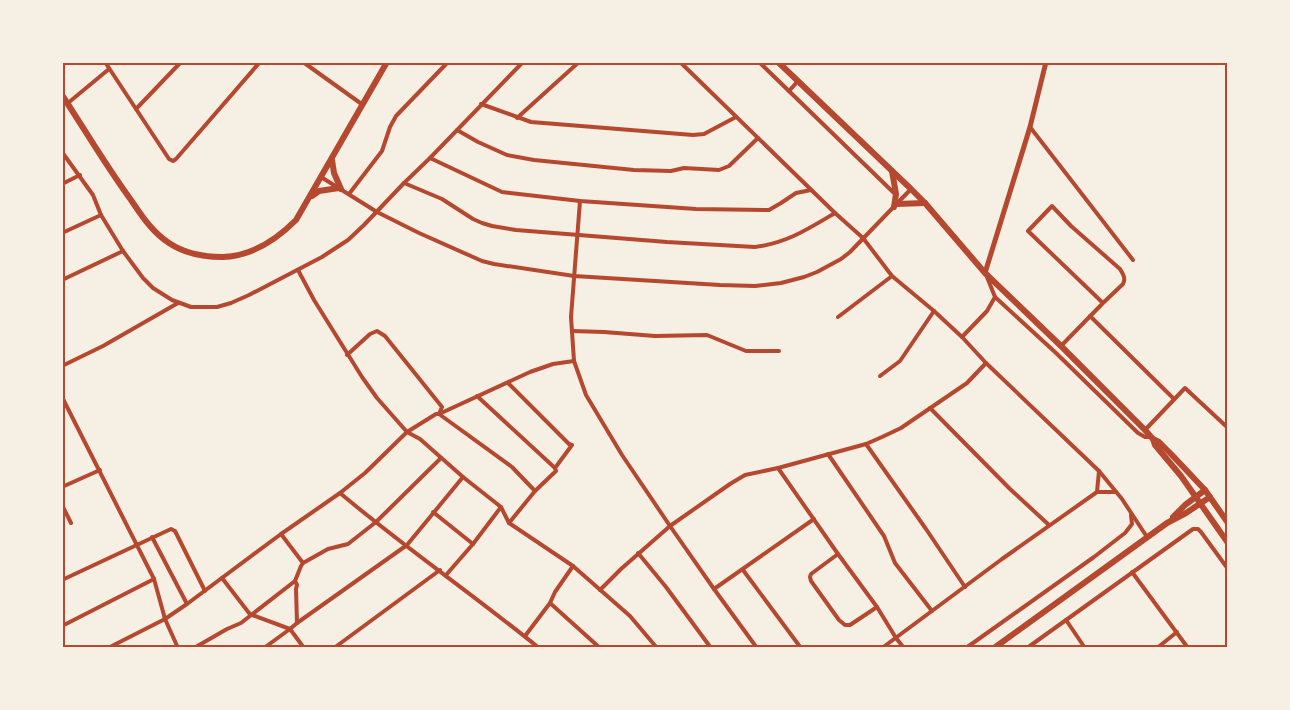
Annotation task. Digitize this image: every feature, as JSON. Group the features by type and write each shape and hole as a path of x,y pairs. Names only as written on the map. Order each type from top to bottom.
{"main road":[{"path":"62,95 118,182 145,220 162,238 178,248 198,254 218,257 241,255 262,246 286,230 296,220 387,62"},
{"path":"778,62 911,189 985,273 1145,430 1228,543"},
{"path":"309,198 319,192 340,188 333,171 332,159"},
{"path":"892,171 896,205 925,204"},
{"path":"1152,438 1159,442 1205,490 1228,523"},
{"path":"1185,505 1188,495 1187,485"},
{"path":"1167,524 1185,505 1205,490"},
{"path":"994,648 1167,524 1210,497"},
{"path":"1186,513 1198,512 1209,516"}],"street":[{"path":"105,62 169,159 174,161 260,62"},
{"path":"136,109 181,62"},
{"path":"303,62 363,105"},
{"path":"349,194 382,150 396,116 448,62"},
{"path":"62,152 93,195 101,215 123,251 143,278 153,288 178,303 191,307 216,308 249,295 298,270 348,240 523,62"},
{"path":"517,118 578,62"},
{"path":"680,62 863,238 892,276 962,337 986,363 1099,472 1116,492 1147,538"},
{"path":"759,62 896,194"},
{"path":"1046,62 1030,127 985,273 995,297 1138,433 1152,438"},
{"path":"68,103 109,69"},
{"path":"789,92 798,82"},
{"path":"481,104 531,122 693,135 704,134 736,117"},
{"path":"1030,127 1133,260"},
{"path":"457,130 507,155 534,160 671,172 684,168 719,170 729,166 758,138"},
{"path":"430,158 502,192 580,201 696,209 769,210 796,193 811,190"},
{"path":"62,184 80,176"},
{"path":"321,177 377,212 419,233 488,263 574,276 754,286 782,283 811,274 833,263 850,252 911,189"},
{"path":"404,184 442,199 474,219 488,225 516,230 666,242 765,246 796,236 835,213"},
{"path":"580,201 571,309 574,362 582,386 622,455 757,648"},
{"path":"1061,346 1125,281 1120,269 1071,226 1052,206 1028,231 1103,303"},
{"path":"62,233 101,215"},
{"path":"62,280 123,251"},
{"path":"298,270 347,355 377,398 407,432 420,439 501,507 509,523 573,566 630,616 657,648"},
{"path":"838,317 892,276"},
{"path":"962,337 987,311 995,297"},
{"path":"62,366 178,303"},
{"path":"880,376 900,360 934,311"},
{"path":"1090,316 1174,399"},
{"path":"572,330 654,336 707,335 746,351 779,351"},
{"path":"347,355 370,334 376,331 385,336 442,407 439,414"},
{"path":"108,648 164,619 187,604 340,493 365,473 407,432 436,414 530,372 553,364 574,362"},
{"path":"600,590 638,553 670,526 745,475 866,444 901,428 967,383 986,363"},
{"path":"508,383 572,445 555,468 556,471 535,490 509,523"},
{"path":"1145,430 1185,388 1228,428"},
{"path":"477,396 555,468"},
{"path":"62,397 154,579 164,619 178,648"},
{"path":"930,408 1049,526"},
{"path":"439,414 512,467 535,490"},
{"path":"866,444 965,587"},
{"path":"828,454 884,536 895,563 932,611"},
{"path":"194,648 252,615 295,581 303,564 327,549 348,544 376,522 441,458"},
{"path":"778,468 904,648"},
{"path":"62,487 100,470"},
{"path":"1096,492 1099,472"},
{"path":"264,648 407,545 463,477"},
{"path":"882,648 1096,492 1116,492"},
{"path":"340,493 539,648"},
{"path":"62,505 72,523"},
{"path":"446,575 501,507"},
{"path":"433,512 473,544"},
{"path":"966,648 1125,533 1132,524 1130,512"},
{"path":"714,589 814,520"},
{"path":"62,580 169,529 175,531 205,591"},
{"path":"1027,648 1189,531 1195,529 1201,532 1228,569"},
{"path":"281,534 303,564"},
{"path":"152,537 187,604"},
{"path":"638,553 666,586 711,648"},
{"path":"838,554 810,577 839,620 845,626 850,625 877,607"},
{"path":"525,636 550,603 555,592 573,566"},
{"path":"334,648 440,570"},
{"path":"743,570 801,648"},
{"path":"1132,572 1188,648"},
{"path":"222,578 249,613 290,629 304,648"},
{"path":"62,626 154,579"},
{"path":"295,581 297,585 297,623"},
{"path":"550,603 600,648"},
{"path":"1066,620 1085,648"},
{"path":"1160,647 1176,632"}]}
